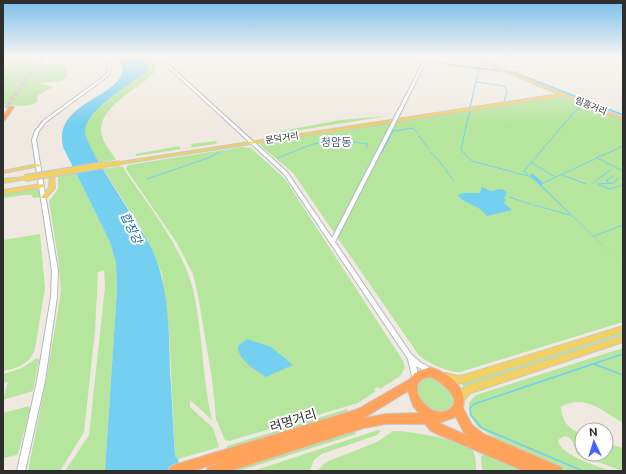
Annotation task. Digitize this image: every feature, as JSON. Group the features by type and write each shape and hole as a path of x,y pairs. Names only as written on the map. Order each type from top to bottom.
{"highway":[{"path":"3,119 12,107"},
{"path":"538,471 441,430 427,418 417,405 413,397 415,381 424,373 440,375 455,388 458,405 468,429 480,438 557,471"},
{"name":"려명거리","path":"214,466 360,414 415,381"},
{"path":"417,405 431,416 439,418 447,417 453,414 458,405"},
{"name":"려명거리","path":"174,471 214,466 364,423 386,419 439,418"}],"main road":[{"name":"림흥거리","path":"524,79 623,119"},
{"name":"문덕거리","path":"3,181 562,95"},
{"path":"3,172 38,165"},
{"path":"46,195 52,188 52,173"},
{"path":"3,192 42,186"},
{"path":"440,375 458,380 464,379 623,329"},
{"path":"458,405 464,392 469,388 623,339"}],"street":[{"path":"21,471 41,381 54,297 55,271 46,195 42,186 34,140 37,131 45,121 101,79"},
{"path":"182,79 286,173 410,356 414,367 415,381"},
{"path":"333,242 416,79"},
{"path":"410,356 425,369 440,375"}],"green space":[{"path":"3,79 64,79 62,81 37,83 53,87 37,96 38,101 30,105 22,106 4,104"},
{"path":"135,79 147,79 119,100 104,117 101,126 102,136 104,142 116,160 99,163 85,136 84,132 86,124 91,116 100,107"},
{"path":"561,97 623,120 623,322 460,372 450,371 438,366 418,354 293,173 260,145 262,143"},
{"path":"387,116 275,134 277,132 341,120"},
{"path":"215,141 218,142 215,144 136,156 136,154 179,146 181,149 192,147 191,144"},
{"path":"242,147 251,148 285,179 403,361 405,368 400,376 380,389 378,387 374,389 376,391 358,403 229,441 225,440 216,419 212,379 193,274 177,243 126,169 128,165"},
{"path":"122,166 163,226 181,258 193,290 199,323 206,388 212,420 190,400 190,407 213,428 219,447 178,459 175,456 169,331 162,274 142,230 103,169"},
{"path":"76,173 110,242 116,263 117,289 105,471 65,471 89,435 105,287 104,270 98,272 95,331 84,432 60,471 28,471 48,370 61,291 58,258 49,201 58,189 58,176"},
{"path":"40,188 41,197 34,198 31,195 24,195 3,198 3,193"},
{"path":"40,234 45,288 35,349 27,362 3,371 3,240"},
{"path":"623,333 623,336 464,387 462,384"},
{"path":"623,348 623,423 593,405 578,402 569,403 561,407 564,420 569,427 574,430 574,446 571,439 565,436 558,440 560,445 574,456 574,462 588,462 610,471 568,471 509,446 478,427 470,416 469,403 476,395"},
{"path":"37,358 39,360 33,391 3,400 8,382 3,383 3,374 20,369"},
{"path":"429,377 436,378 453,393 453,404 446,411 438,411 430,408 424,404 420,398 418,386 422,381"},
{"path":"29,406 30,410 17,455 3,458 3,413"},
{"path":"347,409 348,413 227,450 227,446"},
{"path":"354,430 356,434 239,471 229,471"},
{"path":"378,430 381,431 377,435 322,454 314,460 310,471 253,471"},
{"path":"393,431 434,436 466,446 472,450 474,454 476,460 476,471 317,471 326,462 377,442"},
{"path":"614,445 623,448 623,471 598,462 614,462"},
{"path":"486,454 524,471 482,471 481,456"}],"water":[{"name":"합장강","path":"119,79 136,79 101,106 93,114 85,130 87,139 94,153 148,242 154,254 163,282 167,311 175,456 178,459 180,471 105,471 117,289 116,263 110,242 63,147 63,132 68,120 77,110 111,88"},
{"path":"528,79 534,79 623,114 623,116"},
{"path":"530,174 533,174 543,183 542,186 623,265 532,178"},
{"path":"482,187 491,191 500,189 505,191 507,193 504,198 506,201 503,202 512,210 487,216 480,209 461,199 458,195 463,193 480,193"},
{"path":"247,339 271,347 293,365 266,377 252,368 241,356 238,346"}],"waterway":[{"path":"470,107 477,79"},
{"path":"476,82 505,86 507,91 504,101"},
{"path":"529,176 524,171 575,111 584,105"},
{"path":"465,130 470,111"},
{"path":"381,154 393,131 413,128"},
{"path":"413,128 417,132"},
{"path":"465,131 461,150 472,161 513,172"},
{"path":"419,136 429,149"},
{"path":"278,158 310,145 334,139 368,144 366,148"},
{"path":"618,148 623,146"},
{"path":"596,158 617,149"},
{"path":"147,179 208,158 220,152"},
{"path":"431,152 444,167"},
{"path":"597,158 623,171"},
{"path":"543,183 595,159"},
{"path":"532,163 555,177"},
{"path":"445,169 453,180"},
{"path":"593,183 610,170"},
{"path":"515,173 529,176"},
{"path":"562,175 586,184"},
{"path":"529,176 532,179"},
{"path":"608,183 607,180 613,176"},
{"path":"598,184 613,183 619,178"},
{"path":"598,185 610,189 623,185"},
{"path":"509,197 531,204"},
{"path":"534,205 570,215"},
{"path":"594,236 623,225"},
{"path":"583,471 482,428 471,415 470,408 474,404 623,354"},
{"path":"594,364 623,375"}],"tunnel":[{"path":"8,105 27,79"},
{"path":"6,108 9,104"}],"district":[{"name":"청암동","path":"336,142"}]}
